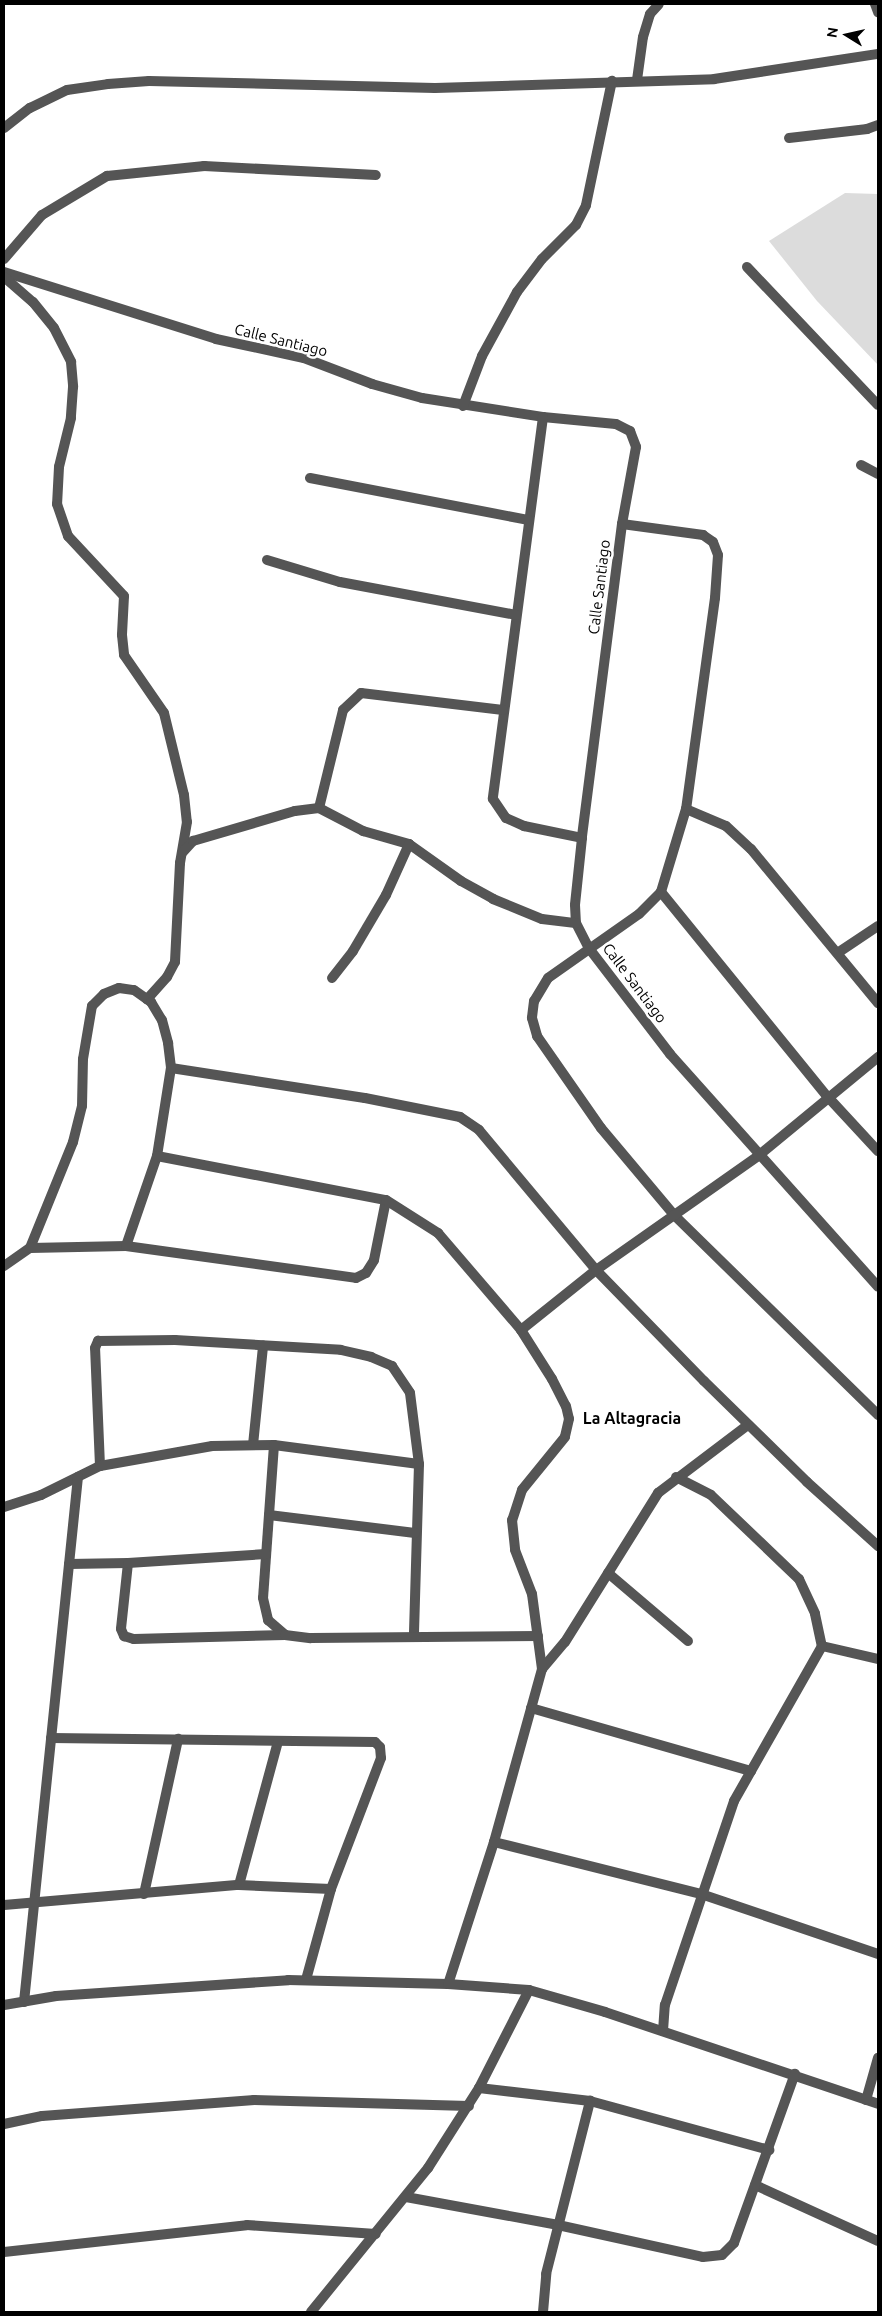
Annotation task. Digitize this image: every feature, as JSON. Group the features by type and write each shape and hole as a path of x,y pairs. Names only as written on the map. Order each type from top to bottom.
{"street":[{"path":"637,80 643,37 650,14 658,4"},
{"path":"875,4 878,12"},
{"path":"4,128 30,108 67,90 108,84 149,81 435,88 714,79 878,54"},
{"path":"463,406 482,356 518,292 542,259 576,225 586,205 612,81"},
{"path":"789,138 878,125"},
{"path":"4,259 42,216 107,176 204,166 376,175"},
{"path":"746,267 878,405"},
{"name":"Calle Santiago","path":"4,272 216,339 304,358 372,384 463,406 543,417 616,424 630,431 636,447 622,524 582,838 575,905 576,923 588,947 670,1054 758,1156 878,1287"},
{"path":"4,277 33,302 54,328 71,362 73,386 71,418 58,467 57,504 68,536 124,596 122,635 124,655 164,713 171,736 187,822 182,853 175,962 167,978 147,999"},
{"path":"543,417 493,785 493,799 498,810 524,826 582,838"},
{"path":"861,465 878,474"},
{"path":"310,478 529,520"},
{"path":"622,524 703,535 713,542 718,555 716,598 686,809 661,892 639,914 588,947 548,978 538,990 532,1018 537,1036 601,1128 674,1215 878,1415"},
{"path":"267,560 340,582 516,615"},
{"path":"319,808 343,710 360,693 503,710"},
{"path":"182,853 193,841 294,810 319,808 363,831 409,844 461,881 493,899 542,919 576,923"},
{"path":"686,809 726,826 751,849 839,952 878,1003"},
{"path":"332,978 353,951 386,895 409,844"},
{"path":"661,892 827,1096 878,1151"},
{"path":"839,952 878,926"},
{"path":"4,1266 30,1248 73,1142 82,1106 83,1059 92,1006 104,994 119,988 134,990 147,999 162,1020 168,1042 171,1068 157,1156 126,1246"},
{"path":"521,1330 596,1270 758,1156 827,1096 878,1057"},
{"path":"171,1068 365,1098 460,1117 479,1130 596,1270 748,1424 878,1546"},
{"path":"157,1156 386,1200 414,1215 438,1233 521,1330 552,1379 566,1406 569,1419 558,1449 522,1490 512,1520 515,1550 532,1594 542,1669 494,1842 448,1984"},
{"path":"30,1248 126,1246 356,1278 366,1273 374,1260 386,1200"},
{"path":"100,1466 96,1343 175,1340 341,1350 371,1357 392,1366 410,1394 419,1464 415,1534 414,1637"},
{"path":"253,1444 263,1346"},
{"path":"542,1669 556,1655 658,1493 676,1477 748,1424"},
{"path":"274,1445 262,1598 268,1620 285,1635"},
{"path":"4,1507 100,1466 212,1446 274,1445 419,1464"},
{"path":"24,2002 78,1477"},
{"path":"663,2031 665,2005 734,1801 822,1646 815,1614 799,1578 710,1495 676,1477"},
{"path":"269,1514 415,1534"},
{"path":"69,1564 128,1563 266,1554"},
{"path":"128,1563 121,1630 124,1636 134,1639 285,1635 311,1638 538,1636"},
{"path":"608,1573 688,1641"},
{"path":"822,1646 878,1659"},
{"path":"531,1708 751,1771"},
{"path":"51,1738 375,1742 380,1748 381,1758 331,1889 306,1980"},
{"path":"144,1894 178,1739"},
{"path":"239,1885 278,1741"},
{"path":"494,1842 701,1894 878,1954"},
{"path":"4,1905 34,1904 239,1885 331,1889"},
{"path":"4,2005 153,1987 306,1980 448,1984 529,1990 795,2074 878,2104"},
{"path":"311,2312 406,2197 469,2106 480,2088 529,1990"},
{"path":"866,2100 878,2058"},
{"path":"406,2197 558,2226 703,2257 722,2255 734,2242 795,2074"},
{"path":"480,2088 590,2101 769,2150"},
{"path":"4,2124 42,2116 254,2100 469,2106"},
{"path":"543,2312 546,2274 590,2101"},
{"path":"755,2185 878,2241"},
{"path":"4,2252 247,2225 376,2234"}],"shaded area":[{"path":"845,193 878,194 878,365 817,301 769,241"}],"district":[{"name":"La Altagracia","path":"632,1418"}]}
